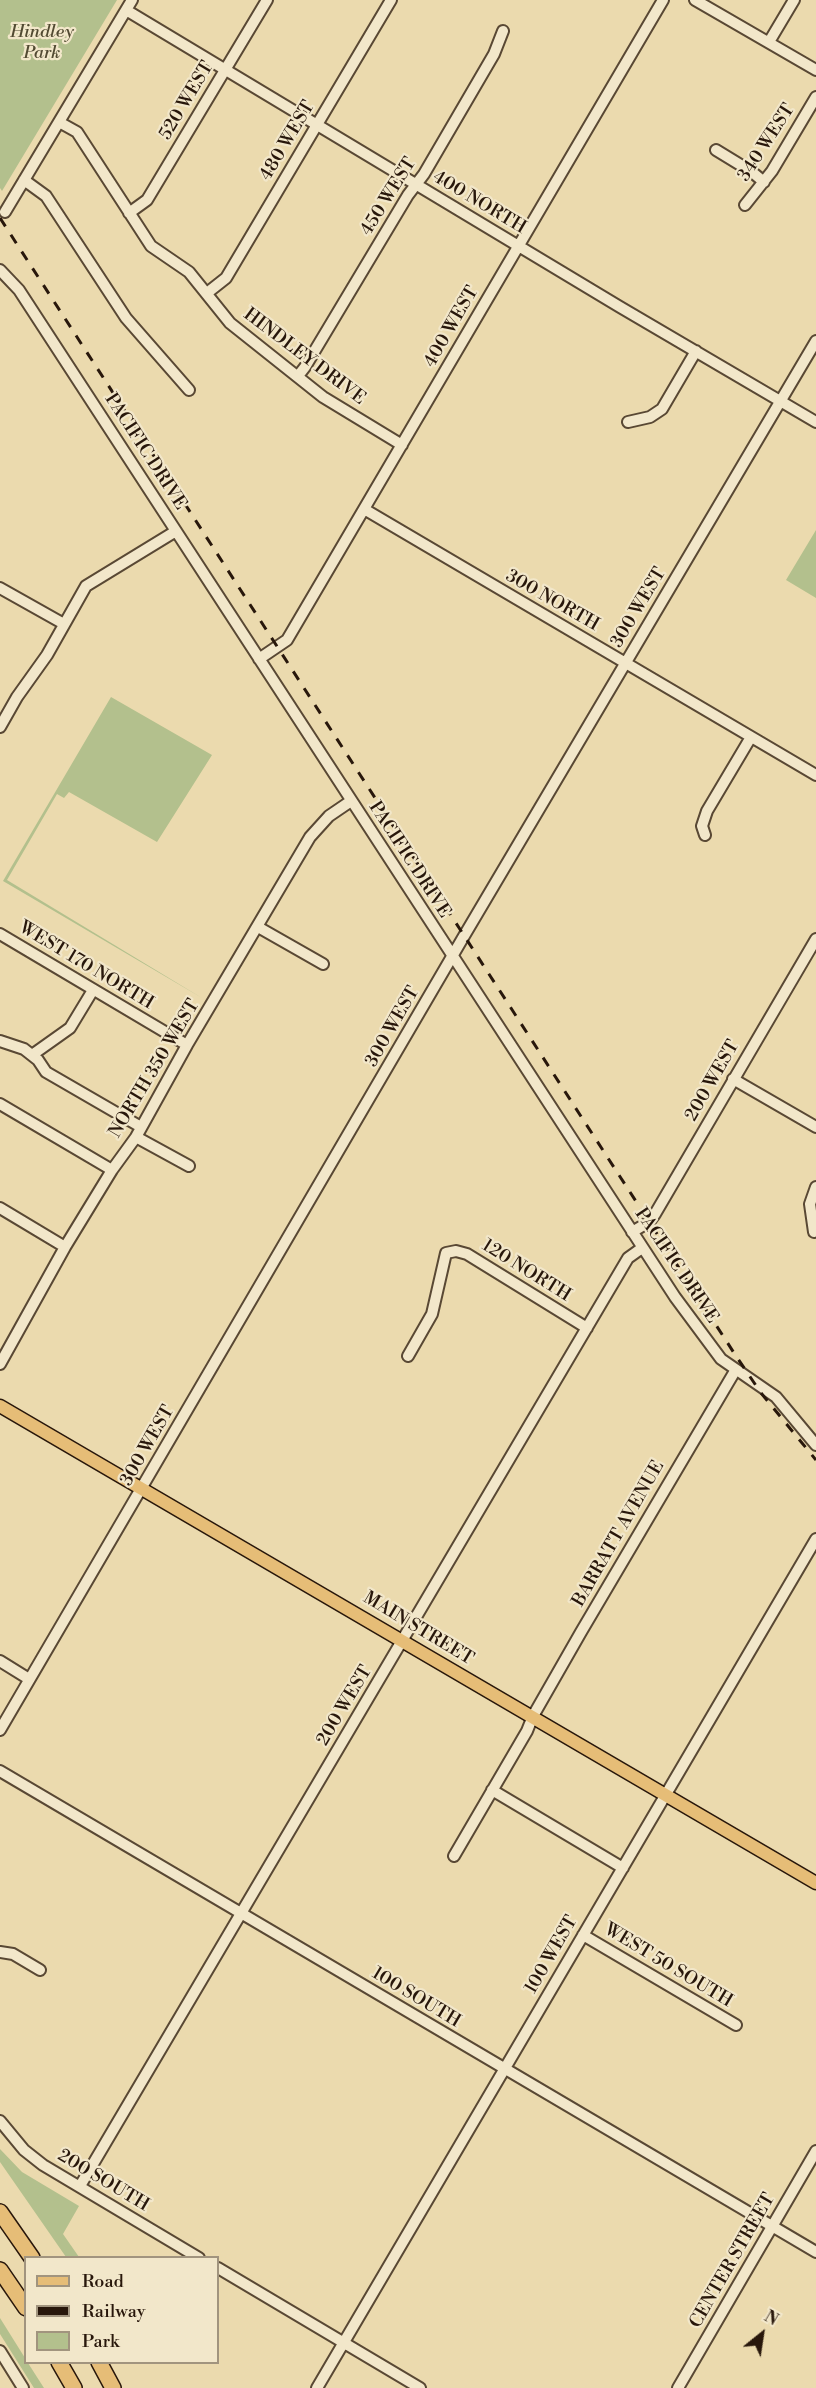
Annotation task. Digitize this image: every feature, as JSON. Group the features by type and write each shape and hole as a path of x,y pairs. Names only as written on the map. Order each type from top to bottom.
{"highway":[{"path":"0,2212 31,2256"},
{"path":"0,2270 24,2305"},
{"path":"60,2364 74,2388"},
{"path":"100,2364 113,2388"}],"main road":[{"name":"MAIN STREET","path":"0,1406 816,1883"}],"street":[{"path":"5,212 132,0"},
{"name":"520 WEST","path":"129,213 147,200 267,0"},
{"name":"480 WEST","path":"207,293 226,278 391,0"},
{"name":"400 WEST","path":"259,659 287,640 663,0"},
{"path":"695,0 816,70"},
{"path":"769,42 794,0"},
{"name":"400 NORTH","path":"126,10 816,422"},
{"name":"450 WEST","path":"298,376 417,184 494,54 503,31"},
{"name":"340 WEST","path":"745,205 772,171 816,97"},
{"name":"HINDLEY DRIVE","path":"59,122 76,132 151,246 189,272 230,323 336,406 402,445"},
{"path":"716,150 764,182"},
{"path":"24,180 46,196 126,318 189,390"},
{"name":"PACIFIC DRIVE","path":"0,270 19,290 642,1248 711,1347 735,1371 776,1397 816,1445"},
{"name":"300 WEST","path":"0,1730 816,341"},
{"path":"628,422 650,417 662,409 696,351"},
{"name":"300 NORTH","path":"364,509 816,775"},
{"path":"0,727 17,697 47,655 86,586 176,531"},
{"path":"0,588 64,624"},
{"path":"705,835 702,826 707,811 751,737"},
{"name":"NORTH 350 WEST","path":"0,1364 65,1247 111,1170 139,1132 187,1045 310,837 329,816 351,801"},
{"path":"258,927 323,964"},
{"name":"WEST 170 NORTH","path":"0,934 187,1045"},
{"name":"200 WEST","path":"632,1232 649,1222 655,1214 816,939"},
{"path":"32,1055 70,1028 93,990"},
{"path":"0,1041 24,1049 46,1072 189,1166"},
{"path":"734,1079 816,1126"},
{"path":"0,1104 111,1170"},
{"path":"814,1232 810,1204 816,1187"},
{"path":"0,1208 65,1247"},
{"name":"200 WEST","path":"80,2186 628,1258 642,1248"},
{"name":"120 NORTH","path":"408,1356 432,1314 446,1253 456,1251 467,1254 587,1328"},
{"name":"BARRATT AVENUE","path":"454,1856 527,1731 533,1716 735,1371"},
{"name":"100 WEST","path":"317,2388 816,1539"},
{"path":"0,1661 29,1679"},
{"name":"100 SOUTH","path":"0,1771 816,2252"},
{"path":"492,1791 623,1868"},
{"name":"WEST 50 SOUTH","path":"583,1935 736,2025"},
{"path":"0,1952 13,1954 40,1970"},
{"name":"200 SOUTH","path":"0,2121 32,2157 196,2256"},
{"name":"CENTER STREET","path":"678,2388 816,2151"},
{"path":"219,2269 420,2388"},
{"path":"0,2351 23,2388"}],"green space":[{"name":"Hindley Park","path":"0,0 117,0 2,191 0,188"},
{"path":"816,530 816,598 786,580"},
{"path":"111,697 212,755 157,842 69,792 64,798 57,794 7,880 202,998 3,881"},
{"path":"0,2149 22,2172 79,2206 63,2234 78,2256 65,2256 0,2162"},
{"path":"0,2318 24,2356 24,2364 29,2364 44,2388 34,2388 0,2334"}],"railway":[{"path":"0,218 736,1356 761,1393 816,1460"}]}
